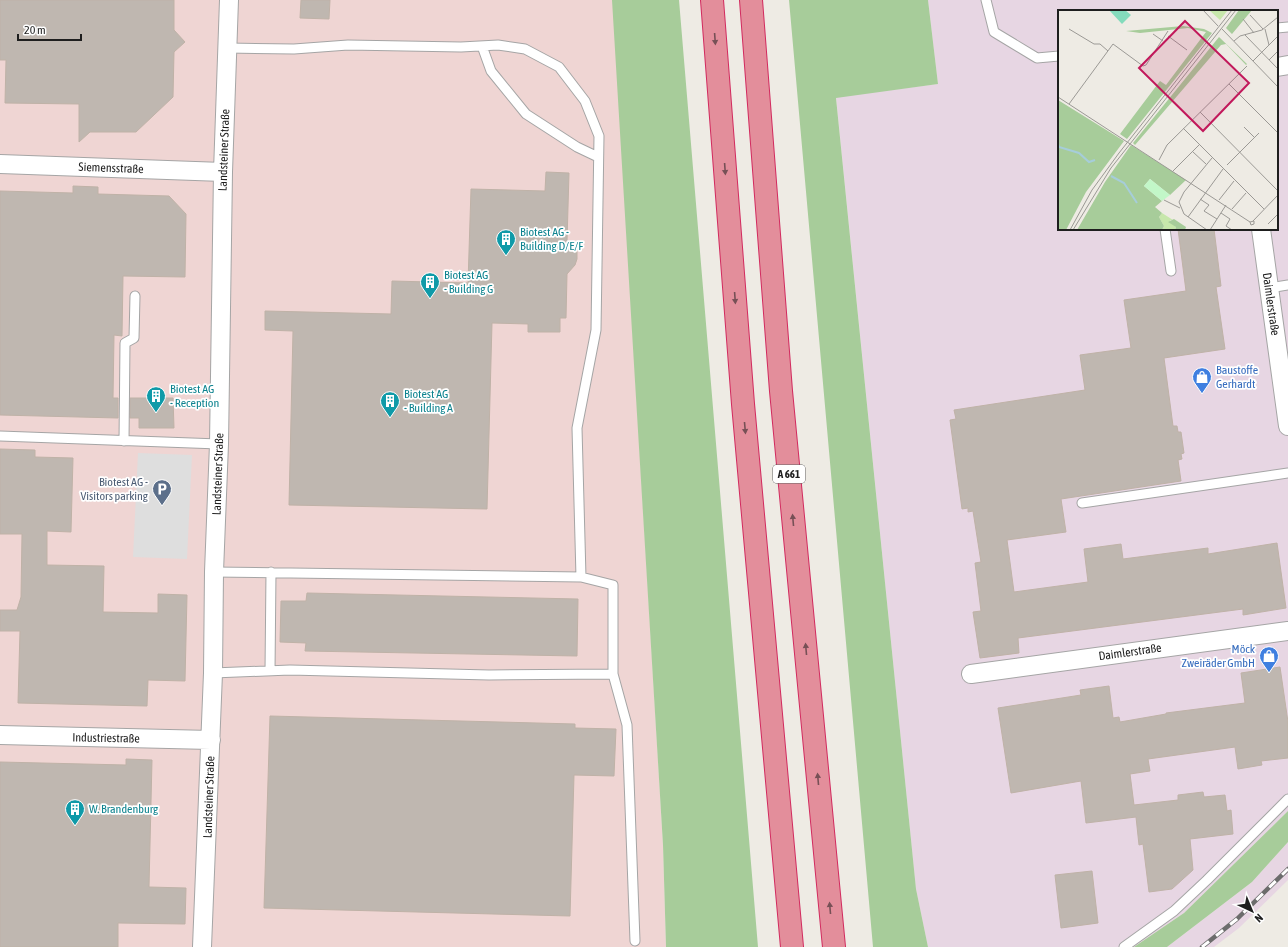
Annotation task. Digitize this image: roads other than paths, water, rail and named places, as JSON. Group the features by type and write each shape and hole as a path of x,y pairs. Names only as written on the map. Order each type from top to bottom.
{"highway":[{"path":"712,0 743,404 792,947"},
{"name":"A 661","path":"751,0 781,391 834,947"}],"street":[{"name":"Landsteiner Straße","path":"202,947 213,673 214,572 219,444 223,172 229,0"},
{"path":"1278,67 1288,65"},
{"name":"Siemensstraße","path":"0,164 223,172"},
{"name":"Daimlerstraße","path":"1261,230 1285,384 1288,426"},
{"name":"Daimlerstraße","path":"971,674 1288,630"},
{"name":"Industriestraße","path":"0,735 211,740"}],"lane":[{"path":"986,0 994,32 1037,58 1058,56"},
{"path":"1278,28 1288,27"},
{"path":"227,48 294,49 348,45 461,47 498,45 525,49 559,67 585,101 598,136 598,157 596,330 577,428 581,577"},
{"path":"482,46 490,71 526,114 577,147 598,157"},
{"path":"1165,230 1170,271"},
{"path":"1269,288 1288,285"},
{"path":"124,441 125,343 134,338 135,296"},
{"path":"0,436 219,444"},
{"path":"1082,503 1288,473"},
{"path":"214,572 581,577 613,585 613,674 627,725 635,941"},
{"path":"270,671 271,572"},
{"path":"213,673 290,670 490,675 613,674"},
{"path":"1124,947 1179,906 1288,799"}],"railway":[{"path":"1202,947 1237,919 1288,869"}],"place":[{"name":"Biotest AG - Building D/E/F","path":"506,256"},
{"name":"Biotest AG - Building G","path":"430,299"},
{"name":"Baustoffe Gerhardt","path":"1202,394"},
{"name":"Biotest AG - Reception","path":"156,413"},
{"name":"Biotest AG - Building A","path":"390,418"},
{"name":"Biotest AG - Visitors parking","path":"162,506"},
{"name":"Möck Zweiräder GmbH","path":"1269,673"},
{"name":"W. Brandenburg","path":"75,826"}]}
